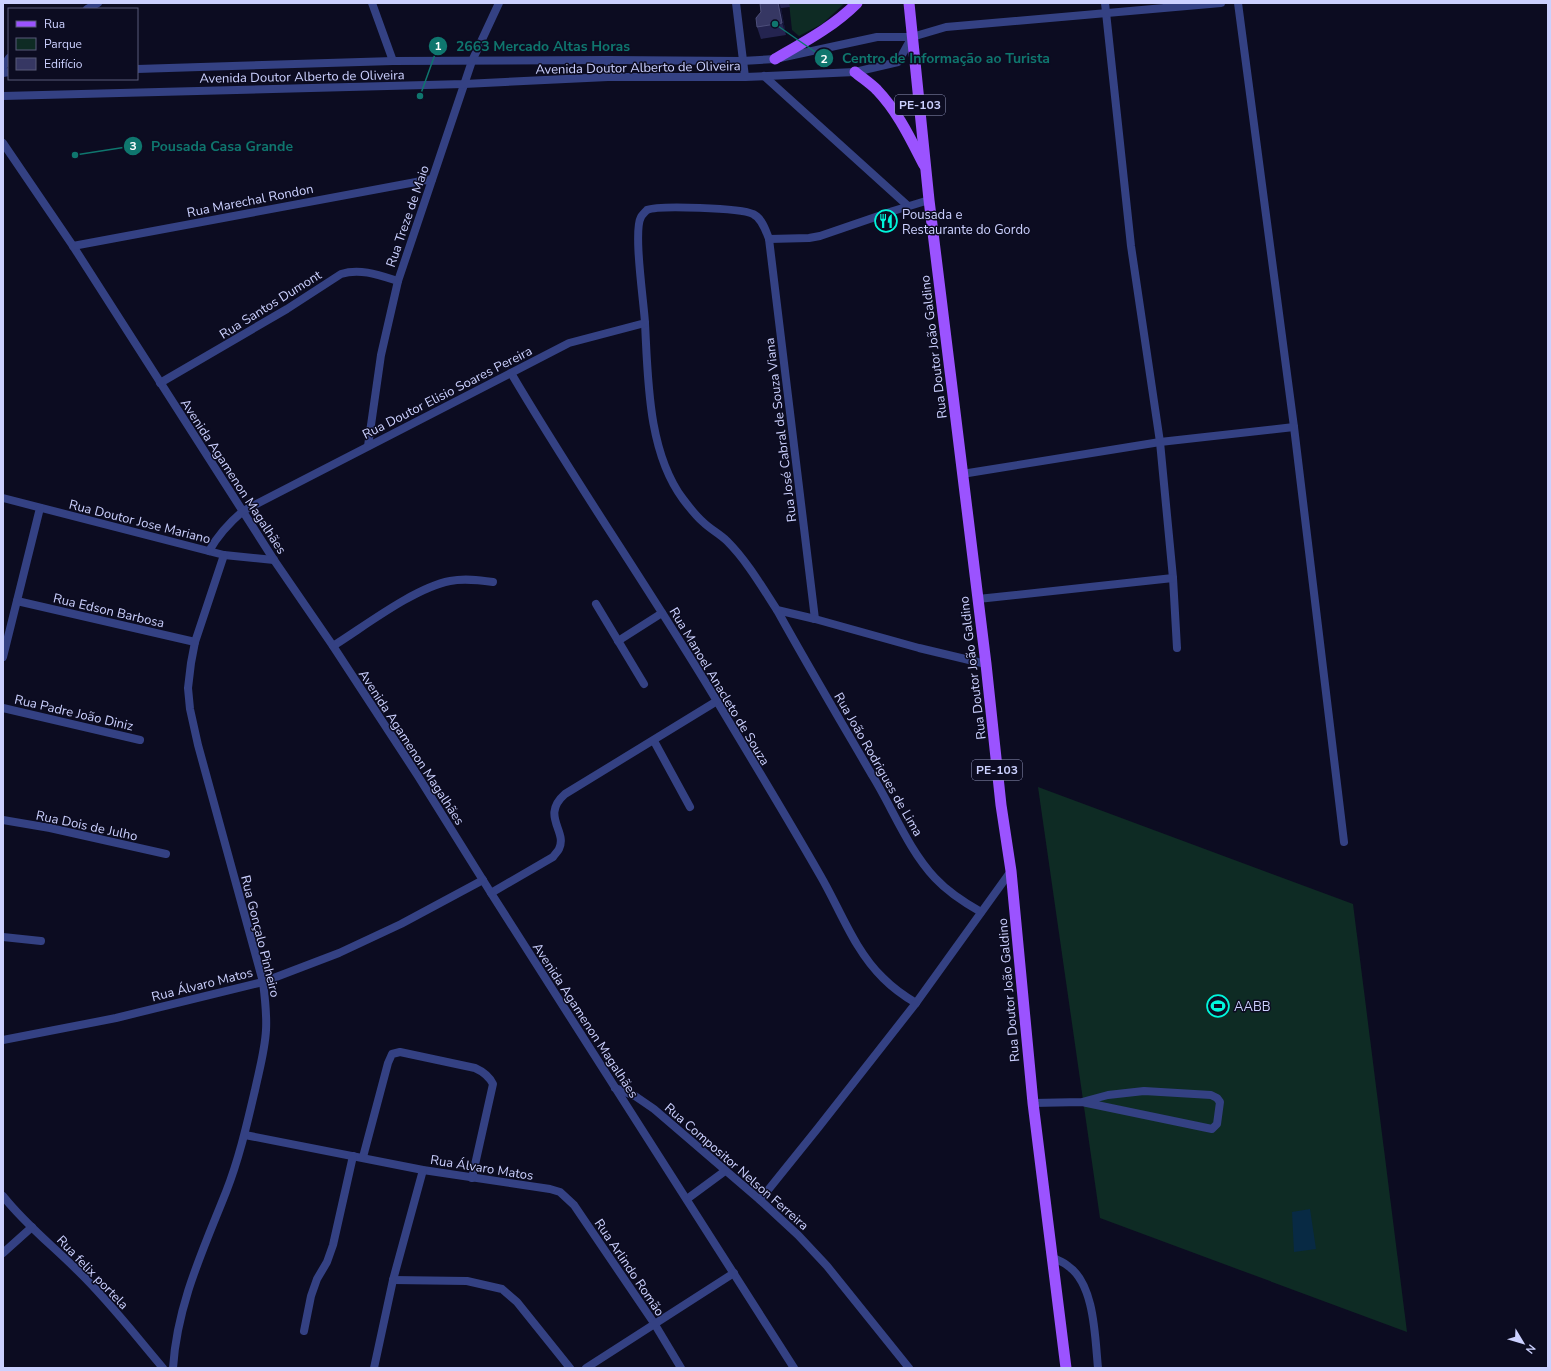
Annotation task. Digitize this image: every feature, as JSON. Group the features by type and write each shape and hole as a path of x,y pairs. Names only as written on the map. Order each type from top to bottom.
{"main road":[{"path":"774,58 823,31 844,16 857,3"},
{"name":"Rua Doutor João Galdino","path":"909,3 929,200 986,664 1001,805 1011,871 1033,1103 1066,1368"},
{"path":"855,72 876,88 892,107 904,126 927,173"}],"street":[{"path":"88,8 98,3"},
{"path":"372,3 393,61"},
{"name":"Rua Treze de Maio","path":"368,446 382,355 398,281 472,61 499,3"},
{"path":"736,3 745,77"},
{"path":"1105,3 1131,246 1160,442 1173,578 1177,648"},
{"path":"912,37 946,27 1221,3"},
{"path":"1238,3 1294,427 1344,842"},
{"name":"Avenida Doutor Alberto de Oliveira","path":"3,96 464,84 608,77 745,77 855,72 898,62 912,37 877,37 774,58 742,61 393,61 138,69"},
{"path":"608,60 608,77"},
{"path":"764,76 908,206"},
{"name":"Avenida Agamenon Magalhães","path":"3,143 72,246 274,560 333,646 418,776 794,1368"},
{"name":"Rua Marechal Rondon","path":"72,246 432,179"},
{"path":"769,239 809,238 820,236 929,200"},
{"name":"Rua José Cabral de Souza Viana","path":"646,323 637,231 641,216 647,210 662,208 730,209 755,214 769,239 815,619"},
{"name":"Rua Santos Dumont","path":"160,384 287,309 341,274 350,271 362,272 398,281"},
{"name":"Rua Doutor Elisio Soares Pereira","path":"209,551 215,540 228,524 243,511 569,343 646,323"},
{"name":"Rua João Rodrigues de Lima","path":"646,323 648,386 657,439 663,460 671,479 691,510 703,523 726,540 760,584 876,780 908,840 924,864 935,878 949,890 981,912"},
{"name":"Rua Manoel Anacleto de Souza","path":"512,373 562,458 717,701 821,877 852,936 882,978 898,992 916,1004"},
{"path":"962,474 1160,442 1294,427"},
{"name":"Rua Doutor Jose Mariano","path":"3,498 224,555 274,560"},
{"path":"3,656 40,508"},
{"name":"Rua Gonçalo Pinheiro","path":"173,1368 174,1350 181,1313 191,1280 226,1192 245,1135 259,1074 266,1032 266,1007 263,982 198,746 190,709 188,688 195,642 224,555"},
{"path":"978,599 1173,578"},
{"path":"333,646 397,605 430,587 450,581 474,580 493,582"},
{"name":"Rua Edson Barbosa","path":"17,601 195,642"},
{"path":"596,604 644,684"},
{"path":"776,610 986,664"},
{"path":"618,640 662,613"},
{"path":"491,893 553,856 560,848 561,842 554,814 558,800 565,794 654,741 717,701"},
{"name":"Rua Padre João Diniz","path":"3,708 140,740"},
{"path":"654,741 690,807"},
{"name":"Rua Dois de Julho","path":"3,820 50,828 166,854"},
{"path":"760,1200 916,1004 1011,871"},
{"name":"Rua Álvaro Matos","path":"3,1040 116,1018 263,982 339,953 394,927 483,880"},
{"path":"3,937 40,941"},
{"path":"363,1157 388,1063 392,1054 400,1052 475,1068 484,1072 490,1078 493,1084 472,1178"},
{"name":"Rua Compositor Nelson Ferreira","path":"615,1088 635,1096 654,1110 760,1200 798,1235 827,1266 906,1367"},
{"path":"1033,1103 1082,1102 1212,1129 1217,1124 1220,1102 1217,1098 1211,1095 1144,1091 1108,1095 1082,1102"},
{"name":"Rua Álvaro Matos","path":"245,1135 423,1170 550,1189"},
{"path":"304,1331 317,1279 327,1262 333,1245 353,1156"},
{"path":"374,1368 393,1280 423,1170"},
{"path":"687,1199 725,1171"},
{"name":"Rua Arlindo Romão","path":"550,1189 560,1192 574,1205 654,1324 681,1368"},
{"name":"Rua felix portela","path":"3,1196 32,1227 110,1304 163,1368"},
{"path":"3,1253 32,1227"},
{"path":"1052,1257 1069,1266 1078,1276 1085,1289 1092,1313 1098,1368"},
{"path":"586,1368 734,1272"},
{"path":"393,1280 467,1282 502,1289 517,1302 570,1368"}],"green space":[{"path":"789,3 845,3 822,24 799,36 792,30"},
{"name":"AABB","path":"1038,787 1353,904 1407,1332 1100,1218"}],"water":[{"path":"1310,1209 1316,1249 1294,1252 1292,1212"}],"building":[{"path":"760,3 778,3 782,23 757,27 756,18 761,12"}],"place":[{"name":"Centro de Informação ao Turista","path":"775,24"},
{"name":"2663 Mercado Altas Horas","path":"420,96"},
{"name":"Pousada Casa Grande","path":"75,155"},
{"name":"Pousada e Restaurante do Gordo","path":"886,221"},
{"name":"AABB","path":"1218,1006"}]}
